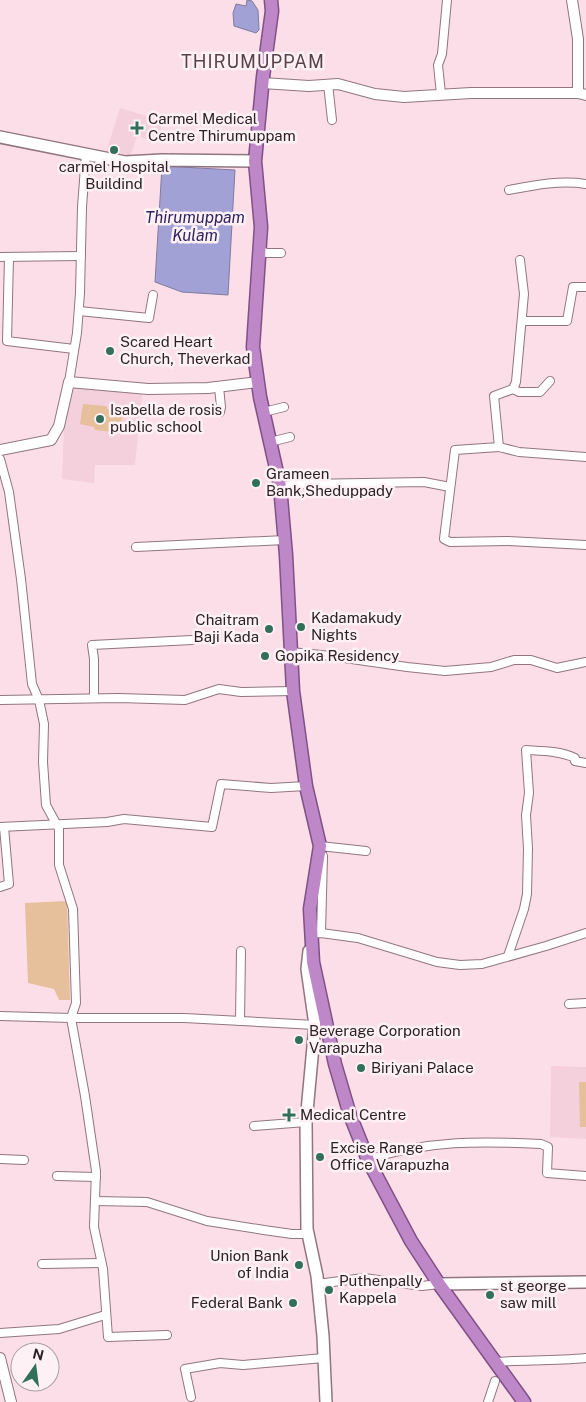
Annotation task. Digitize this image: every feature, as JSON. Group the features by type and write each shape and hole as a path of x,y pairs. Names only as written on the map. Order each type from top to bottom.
{"highway":[{"path":"271,0 272,11 262,83 255,161 261,227 253,347 258,382 280,486 285,540 293,691 306,786 320,846 310,909 316,934 313,962 335,1064 350,1115 368,1160 411,1241 439,1284 524,1402"}],"main road":[{"path":"0,137 125,162 162,160 255,161"},
{"path":"316,934 307,969 315,1025 306,1122 308,1234 317,1284 326,1402"},
{"path":"439,1284 586,1282"}],"street":[{"path":"440,94 438,64 442,54 447,0"},
{"path":"262,83 309,86 338,84 374,94 404,97 440,94 582,94 582,39 572,0"},
{"path":"328,84 332,120"},
{"path":"0,450 51,440 59,426 69,382 79,310 82,208 86,154"},
{"path":"509,190 542,184 574,182 586,184"},
{"path":"260,249 266,253 281,253"},
{"path":"0,258 81,256"},
{"path":"9,257 7,341 74,349"},
{"path":"499,447 494,396 513,389 516,382 524,294 520,260"},
{"path":"522,321 567,321 573,287 586,287"},
{"path":"79,310 149,318 153,295"},
{"path":"513,389 519,392 540,392 550,381"},
{"path":"69,382 148,389 219,387 258,382"},
{"path":"219,387 220,412"},
{"path":"264,412 284,407"},
{"path":"270,442 290,437"},
{"path":"586,457 519,452 499,447 455,450 444,531 444,539 450,542 508,541 586,545"},
{"path":"0,459 9,492 21,579 32,684 39,700 44,724 43,762 46,805 59,829 59,865 73,909 76,1002 71,1018 85,1096 96,1177 94,1227 101,1263 108,1338 167,1335"},
{"path":"280,486 424,482 450,487"},
{"path":"136,547 285,540"},
{"path":"94,698 92,645 192,640"},
{"path":"290,652 331,656 407,668 445,670 492,667 514,660 531,660 557,668 586,662"},
{"path":"0,700 94,698 185,700 219,689 241,692 293,691"},
{"path":"508,956 527,894 528,849 526,815 530,793 526,750 554,752 572,756 575,760 586,763"},
{"path":"0,887 9,884 2,827 107,822 124,819 212,826 221,784 271,788 306,786"},
{"path":"320,846 366,851"},
{"path":"316,934 358,938 414,956 460,965 482,964 586,933"},
{"path":"240,1021 241,951"},
{"path":"569,1004 586,1003"},
{"path":"0,1016 184,1018 315,1025"},
{"path":"254,1126 306,1122"},
{"path":"368,1160 390,1152 410,1148 452,1144 486,1141 541,1144 548,1147 548,1174 586,1176"},
{"path":"0,1159 24,1160"},
{"path":"57,1176 96,1177"},
{"path":"95,1201 147,1202 207,1220 292,1234 308,1234"},
{"path":"42,1264 101,1263"},
{"path":"317,1284 364,1278 422,1286 439,1284"},
{"path":"0,1333 60,1329 106,1315"},
{"path":"0,1358 10,1402"},
{"path":"191,1397 185,1369 220,1364 243,1365 324,1358"},
{"path":"494,1362 586,1358"},
{"path":"488,1402 495,1381"}],"shaded area":[{"name":"Carmel Medical Centre Thirumuppam","path":"120,108 163,121 157,142 137,136 129,160 106,153"},
{"path":"71,385 107,388 142,395 135,465 95,465 94,483 62,479 64,422"},
{"path":"83,404 106,406 108,410 122,413 121,433 95,430 94,427 80,424"},
{"path":"67,901 70,1000 59,1000 54,989 28,983 25,903"},
{"path":"551,1066 586,1067 586,1139 550,1137"},
{"path":"579,1082 586,1082 586,1127 580,1127"}],"water":[{"path":"247,0 252,1 258,10 259,30 256,33 234,26 233,13 236,4 246,6"},
{"name":"Thirumuppam Kulam","path":"162,166 235,170 228,295 182,292 155,282"}],"place":[{"name":"Carmel Medical Centre Thirumuppam","path":"137,128"},
{"name":"carmel Hospital Buildind","path":"114,150"},
{"name":"Scared Heart Church, Theverkad","path":"110,351"},
{"name":"Isabella de rosis public school","path":"100,419"},
{"name":"Grameen Bank,Sheduppady","path":"256,483"},
{"name":"Kadamakudy Nights","path":"301,627"},
{"name":"Chaitram Baji Kada","path":"269,629"},
{"name":"Gopika Residency","path":"265,656"},
{"name":"Beverage Corporation Varapuzha","path":"299,1040"},
{"name":"Biriyani Palace","path":"361,1068"},
{"name":"Medical Centre","path":"289,1115"},
{"name":"Excise Range Office Varapuzha","path":"320,1157"},
{"name":"Union Bank of India","path":"299,1265"},
{"name":"Puthenpally Kappela","path":"329,1290"},
{"name":"st george saw mill","path":"490,1295"},
{"name":"Federal Bank","path":"293,1303"}],"district":[{"name":"THIRUMUPPAM","path":"253,62"}]}
